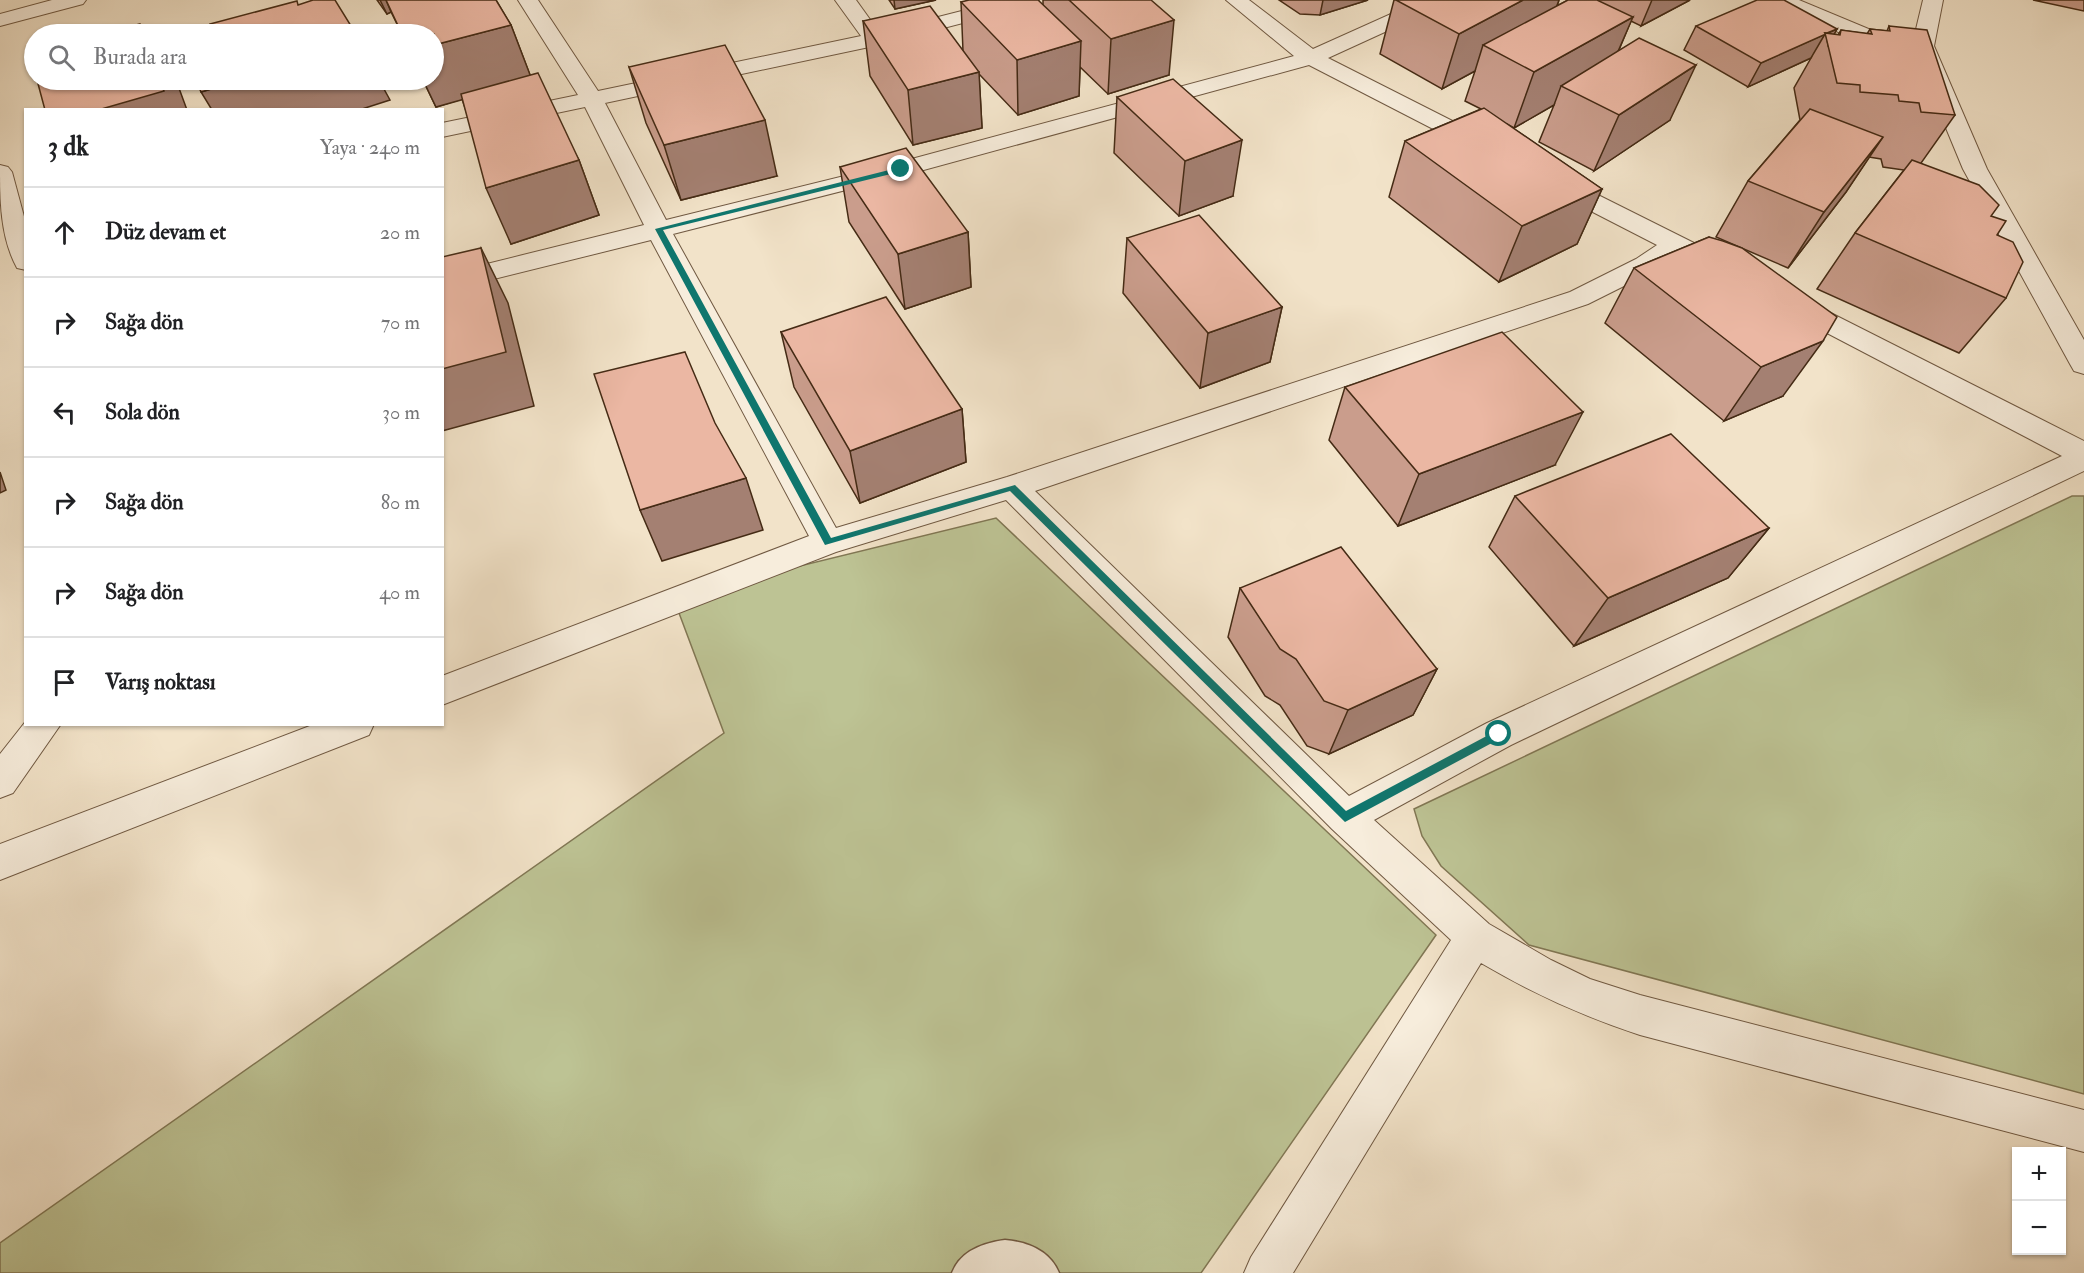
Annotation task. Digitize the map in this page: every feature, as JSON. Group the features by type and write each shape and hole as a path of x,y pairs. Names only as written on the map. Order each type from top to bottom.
{"street":[{"path":"0,21 76,0"},
{"path":"528,0 592,99 658,229 828,542"},
{"path":"846,0 874,40"},
{"path":"444,130 874,40 1029,0"},
{"path":"1236,0 1311,58 1499,154"},
{"path":"444,283 901,169 1311,58 1439,0"},
{"path":"1781,0 1931,63"},
{"path":"1933,0 1923,46 1975,169 2084,364"},
{"path":"0,172 24,256"},
{"path":"1540,175 1717,266"},
{"path":"444,691 828,542 1012,487 1579,298 1645,265 1675,244"},
{"path":"1770,292 2084,454"},
{"path":"1345,817 1499,734 2084,459"},
{"path":"1012,487 1345,817 1475,937 1537,974 1584,997 1618,1008 2084,1131"},
{"path":"0,782 42,726"},
{"path":"0,862 352,726"},
{"path":"1267,1273 1475,937"}],"lane":[{"path":"966,1273 987,1258 1006,1256 1023,1258 1044,1273"}],"green space":[{"path":"2072,496 2084,496 2084,1094 1529,945 1441,866 1422,836 1414,809"},
{"path":"996,518 1436,935 1201,1273 0,1273 0,1243 724,733 673,597"}],"building":[{"path":"313,0 335,0 350,24 210,24 297,1 298,5"},
{"path":"386,0 496,0 511,25 444,42 444,24 397,24"},
{"path":"1038,0 1081,41 1017,60 961,2"},
{"path":"1069,0 1151,0 1174,20 1111,39"},
{"path":"1396,0 1523,0 1459,34"},
{"path":"1568,0 1597,0 1633,17 1534,72 1483,45"},
{"path":"1757,0 1784,0 1837,29 1761,63 1696,26"},
{"path":"930,6 979,72 908,90 863,21"},
{"path":"1889,26 1927,30 1955,115 1921,112 1919,103 1899,101 1898,95 1860,92 1860,85 1837,83 1825,33 1840,35 1841,30 1872,34 1870,29 1890,31"},
{"path":"1639,38 1696,65 1619,115 1561,86"},
{"path":"725,45 765,120 664,145 629,67"},
{"path":"538,73 579,160 486,188 461,94"},
{"path":"1173,79 1242,140 1185,161 1117,97"},
{"path":"40,90 164,91 105,108 44,108"},
{"path":"1484,108 1602,189 1522,226 1405,141"},
{"path":"1810,109 1883,137 1824,212 1748,181"},
{"path":"906,148 968,232 898,254 840,167"},
{"path":"1912,160 1979,185 1999,205 1991,216 2006,221 1997,235 2013,242 2023,262 2006,298 1855,233"},
{"path":"1199,215 1282,307 1208,333 1127,238"},
{"path":"1709,237 1742,248 1837,317 1823,341 1761,367 1634,268"},
{"path":"481,248 506,352 444,368 444,257"},
{"path":"886,297 962,409 850,451 781,332"},
{"path":"1502,332 1583,412 1419,474 1345,387"},
{"path":"685,352 715,423 746,478 640,510 594,374"},
{"path":"1671,434 1769,528 1608,598 1515,496"},
{"path":"1341,547 1437,669 1348,710 1324,701 1296,659 1280,649 1240,588"}],"route":[{"path":"901,169 658,229 828,542 1012,487 1345,817 1499,734"}]}
